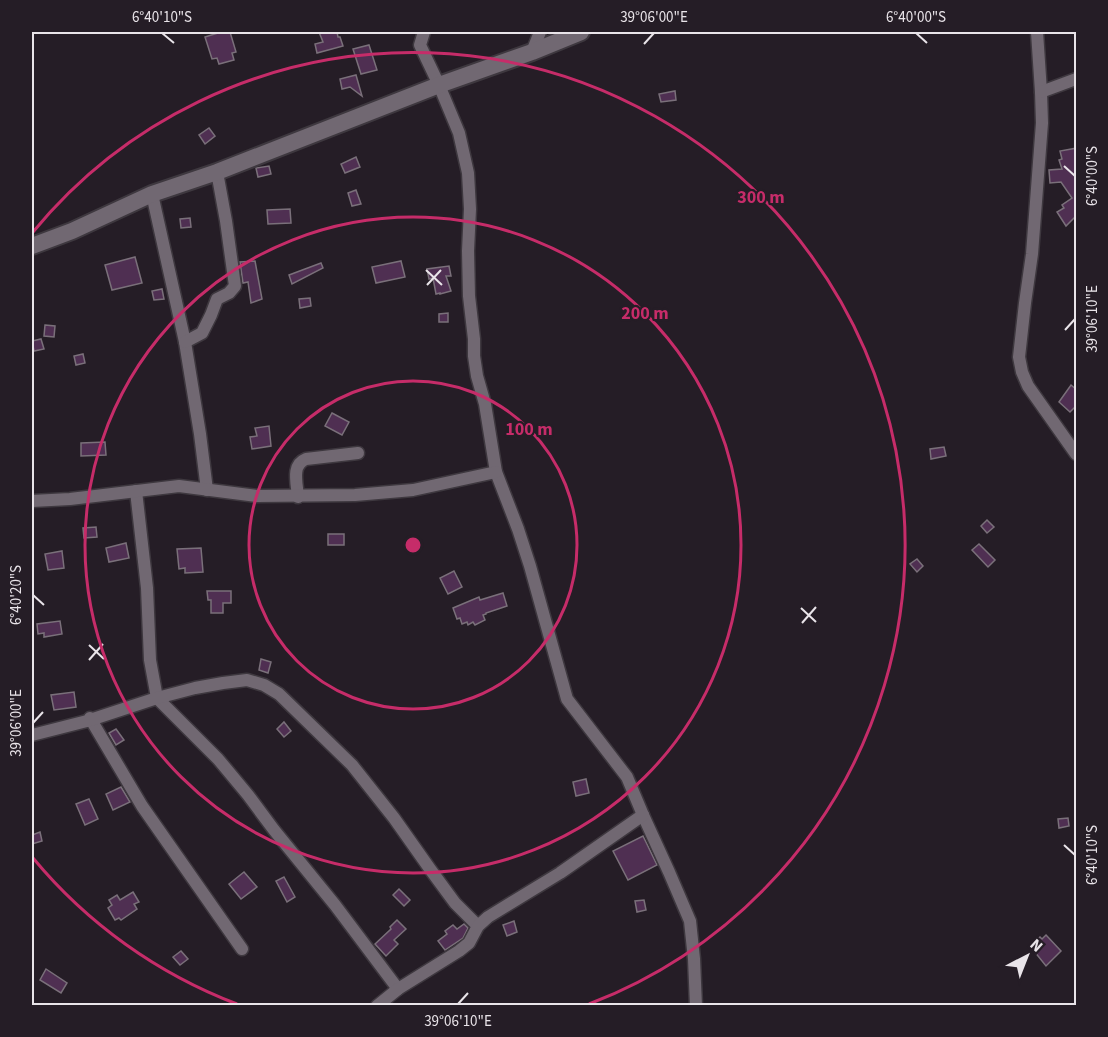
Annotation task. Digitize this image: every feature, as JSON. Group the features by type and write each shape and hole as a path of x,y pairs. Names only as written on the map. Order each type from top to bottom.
{"street":[{"path":"424,32 420,45 459,133 468,173 469,296 474,356 485,404 496,472 519,530 545,614 567,699 627,777 690,921 696,1005"},
{"path":"532,52 540,32"},
{"path":"32,246 72,231 152,194 217,172 439,85 532,52 559,35 581,32"},
{"path":"1037,32 1042,123 1032,254 1019,357 1028,386 1077,454"},
{"path":"1041,92 1077,79"},
{"path":"185,342 202,333 212,315 217,299 229,293 235,286 217,172"},
{"path":"152,194 185,342 207,490"},
{"path":"298,497 296,471 301,461 358,453"},
{"path":"32,501 70,499 179,486 257,496 356,495 414,490 496,472"},
{"path":"136,490 147,598 150,660 157,698 218,759 248,795 398,989"},
{"path":"32,735 195,688 247,680 264,686 279,694 352,765 394,818 455,903 478,926"},
{"path":"90,718 142,806 242,949"},
{"path":"376,1005 459,951 469,943 478,926 488,917 560,873 643,815"}],"building":[{"path":"230,32 236,52 232,53 234,60 219,64 217,58 212,59 205,37"},
{"path":"319,32 337,32 343,46 317,53 315,44 323,42"},
{"path":"369,45 377,70 361,74 353,49"},
{"path":"356,75 362,96 350,87 342,89 340,79"},
{"path":"675,91 676,100 661,102 659,94"},
{"path":"209,128 215,136 205,144 199,135"},
{"path":"1077,148 1077,215 1066,226 1057,212 1064,208 1062,205 1072,198 1061,182 1050,183 1049,170 1062,169 1059,160 1062,159 1060,151"},
{"path":"356,157 360,167 345,173 341,164"},
{"path":"269,166 271,174 258,177 256,168"},
{"path":"356,190 361,204 352,206 348,193"},
{"path":"290,209 291,223 268,224 267,210"},
{"path":"190,218 191,227 181,228 180,219"},
{"path":"135,257 142,283 112,290 105,265"},
{"path":"255,261 262,299 251,303 248,282 243,283 240,262"},
{"path":"401,261 405,277 376,283 372,267"},
{"path":"321,263 323,268 292,284 289,275"},
{"path":"449,266 451,276 446,276 451,291 436,294 433,278 429,279 427,269"},
{"path":"162,289 164,299 154,300 152,291"},
{"path":"310,298 311,306 300,308 299,299"},
{"path":"448,313 448,322 439,322 439,314"},
{"path":"45,325 55,326 54,337 44,336"},
{"path":"41,339 44,349 34,351 32,341"},
{"path":"83,354 85,363 76,365 74,356"},
{"path":"1071,385 1077,390 1077,405 1070,412 1059,402"},
{"path":"332,413 349,422 342,435 325,426"},
{"path":"269,426 271,446 252,449 250,437 257,436 255,428"},
{"path":"105,442 106,455 81,456 81,443"},
{"path":"944,447 946,456 931,459 930,449"},
{"path":"987,520 994,527 987,533 981,526"},
{"path":"96,527 97,537 84,538 83,528"},
{"path":"328,534 344,534 344,545 328,545"},
{"path":"126,543 129,558 109,562 106,548"},
{"path":"979,544 995,560 988,567 972,550"},
{"path":"201,548 203,572 185,573 185,568 179,569 177,549"},
{"path":"62,551 64,568 48,570 45,554"},
{"path":"917,559 923,566 917,572 910,564"},
{"path":"454,571 462,587 448,594 440,578"},
{"path":"207,591 231,591 231,603 223,603 223,613 211,613 211,600 208,600"},
{"path":"503,593 507,606 486,613 483,615 485,620 475,625 473,622 468,625 467,622 462,624 460,618 457,619 453,608 479,597 480,600"},
{"path":"60,621 62,634 44,637 44,633 38,634 37,624"},
{"path":"261,659 271,662 268,673 259,670"},
{"path":"74,692 76,707 54,710 51,695"},
{"path":"284,722 291,731 284,737 277,729"},
{"path":"116,729 124,740 116,745 109,733"},
{"path":"586,779 589,793 576,796 573,782"},
{"path":"121,787 130,802 113,810 106,794"},
{"path":"89,799 98,819 85,825 76,804"},
{"path":"1068,818 1069,826 1059,828 1058,819"},
{"path":"40,832 42,841 32,844 32,835"},
{"path":"643,836 657,865 628,880 613,851"},
{"path":"244,872 257,887 241,899 229,884"},
{"path":"284,877 295,897 287,902 276,881"},
{"path":"399,889 410,900 404,906 393,895"},
{"path":"133,892 139,902 134,904 137,909 121,920 119,918 115,920 108,908 112,905 109,900 117,895 120,900"},
{"path":"644,900 646,910 637,912 635,901"},
{"path":"397,920 406,929 394,940 398,944 386,956 375,944"},
{"path":"514,921 517,932 507,936 503,925"},
{"path":"464,924 468,928 463,938 445,950 438,941 447,934 445,931 453,925 457,929"},
{"path":"1046,935 1061,951 1046,966 1030,946"},
{"path":"181,951 188,959 180,965 173,957"},
{"path":"46,969 67,983 61,993 40,980"}]}
